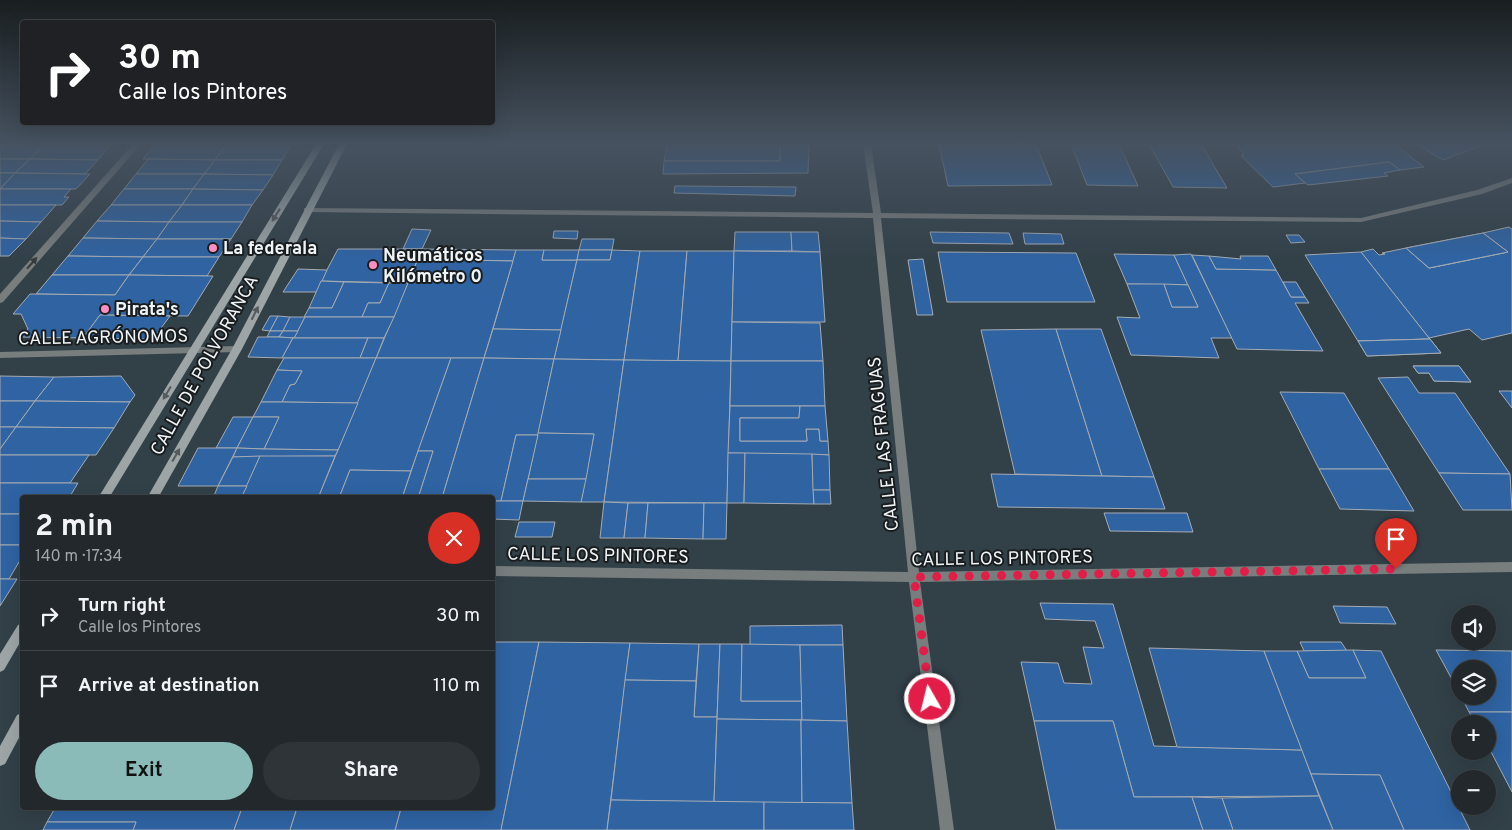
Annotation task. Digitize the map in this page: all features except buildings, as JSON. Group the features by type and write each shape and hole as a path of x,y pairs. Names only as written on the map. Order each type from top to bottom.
{"street":[{"path":"0,300 102,183"},
{"name":"CALLE DE POLVORANCA","path":"105,495 296,183"},
{"name":"CALLE DE POLVORANCA","path":"154,495 237,349 322,183"},
{"name":"CALLE LAS FRAGUAS","path":"872,183 914,577 947,830"},
{"path":"307,210 1361,220 1479,192 1504,183"},
{"name":"CALLE AGRÓNOMOS","path":"0,355 237,349"},
{"name":"CALLE LOS PINTORES","path":"495,571 914,577 1512,567"},
{"path":"0,666 20,632"},
{"path":"0,759 20,724"}],"shaded area":[{"path":"0,183 1512,183 1512,830 0,830"}],"place":[{"name":"La federala","path":"213,248"},
{"name":"Neumáticos Kilómetro 0","path":"373,265"},
{"name":"Pirata's","path":"105,309"}],"route":[{"path":"930,699 914,577 1396,569"}]}
